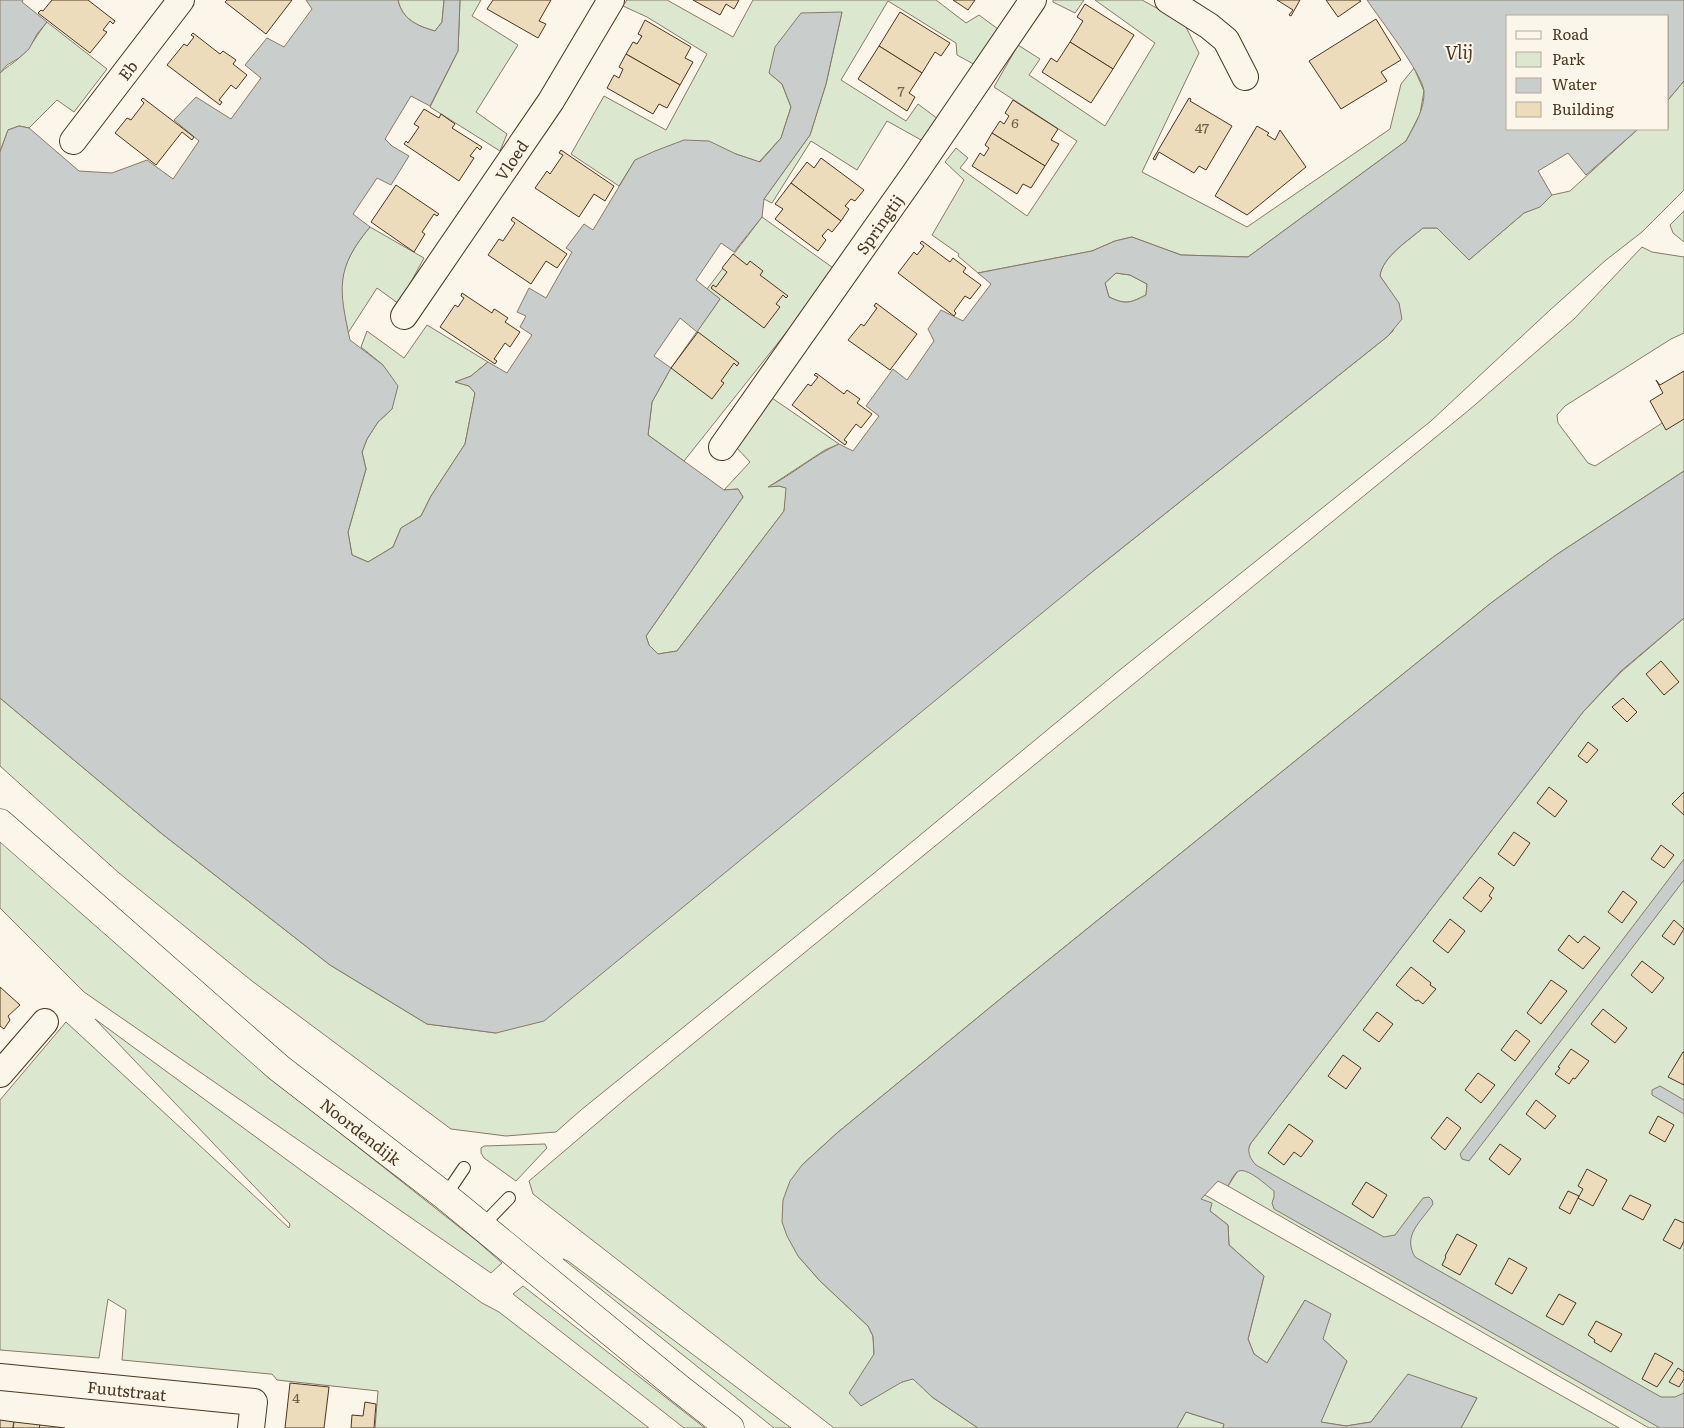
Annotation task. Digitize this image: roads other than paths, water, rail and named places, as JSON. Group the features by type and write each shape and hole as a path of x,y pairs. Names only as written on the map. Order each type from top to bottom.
{"street":[{"name":"Eb","path":"73,141 181,0"},
{"name":"Vloed","path":"404,316 555,95 611,0"},
{"name":"Springtij","path":"722,447 910,181 1033,0"},
{"path":"1168,0 1209,26 1226,40 1246,77"},
{"name":"Noordendijk","path":"0,824 279,1068 445,1196 730,1428"},
{"path":"0,1074 45,1022"},
{"name":"Fuutstraat","path":"0,1377 254,1402 250,1428"}],"lane":[{"path":"445,1196 464,1168"},
{"path":"482,1226 509,1198"}],"water":[{"path":"0,0 23,0 22,2 47,22 37,34 29,49 7,65 0,73"},
{"name":"Vlij","path":"306,0 398,0 403,12 411,21 435,31 442,22 444,0 460,0 458,51 430,106 411,96 385,139 392,146 409,156 391,185 377,178 353,214 370,227 351,255 345,268 342,293 350,340 383,365 398,386 392,409 378,422 367,439 362,452 366,469 348,532 352,555 368,562 393,547 401,528 421,516 431,496 465,444 475,393 469,386 455,382 471,376 488,362 507,373 532,335 520,327 526,316 517,312 529,288 546,298 572,252 566,248 584,224 593,230 635,160 684,140 709,141 736,154 760,162 781,138 791,107 782,84 769,73 775,47 801,13 842,12 826,84 810,135 764,199 762,217 734,252 721,243 696,280 720,299 697,332 680,318 654,356 671,368 652,402 648,435 724,490 738,489 743,497 646,636 649,645 658,654 677,651 784,511 786,488 779,486 768,487 839,444 853,451 879,416 866,406 893,369 907,380 934,341 928,329 941,310 963,321 991,284 978,273 1092,251 1115,241 1132,237 1181,255 1248,257 1406,141 1421,111 1424,91 1408,59 1367,0 1684,0 1684,81 1669,99 1669,15 1506,15 1506,130 1637,130 1586,175 1568,153 1538,171 1552,195 1540,207 1524,213 1469,260 1437,228 1423,228 1397,249 1382,269 1380,276 1399,303 1402,319 1388,336 1097,568 544,1021 496,1033 427,1024 330,965 161,833 0,698 0,152 8,130 19,126 29,128 79,171 112,173 147,160 173,179 199,141 174,120 196,97 231,119 261,78 245,65 267,38 284,47 312,9","holes":["1116,273 1130,275 1147,284 1146,295 1136,300 1124,302 1109,297 1105,283"]},
{"path":"1684,471 1684,618 1621,671 1583,712 1251,1143 1249,1151 1250,1157 1256,1165 1384,1237 1395,1235 1423,1198 1429,1197 1433,1204 1412,1235 1411,1242 1415,1257 1661,1397 1675,1397 1684,1393 1684,1428 1660,1428 1274,1209 1272,1203 1274,1191 1246,1171 1237,1172 1228,1186 1218,1181 1201,1199 1212,1203 1210,1211 1228,1225 1229,1245 1264,1276 1248,1339 1254,1354 1267,1363 1305,1300 1331,1314 1323,1339 1347,1361 1321,1422 1346,1426 1371,1422 1408,1374 1477,1398 1461,1428 1223,1428 1224,1424 1186,1412 1177,1428 978,1428 932,1397 913,1379 902,1382 861,1406 849,1393 874,1354 873,1336 868,1326 820,1281 798,1256 782,1222 783,1200 790,1181 802,1165 837,1133 1010,991 1491,603 1556,555"},
{"path":"1684,859 1684,880 1469,1161 1462,1159 1460,1154"},
{"path":"1660,1086 1684,1100 1684,1114 1652,1095 1652,1090"}]}
